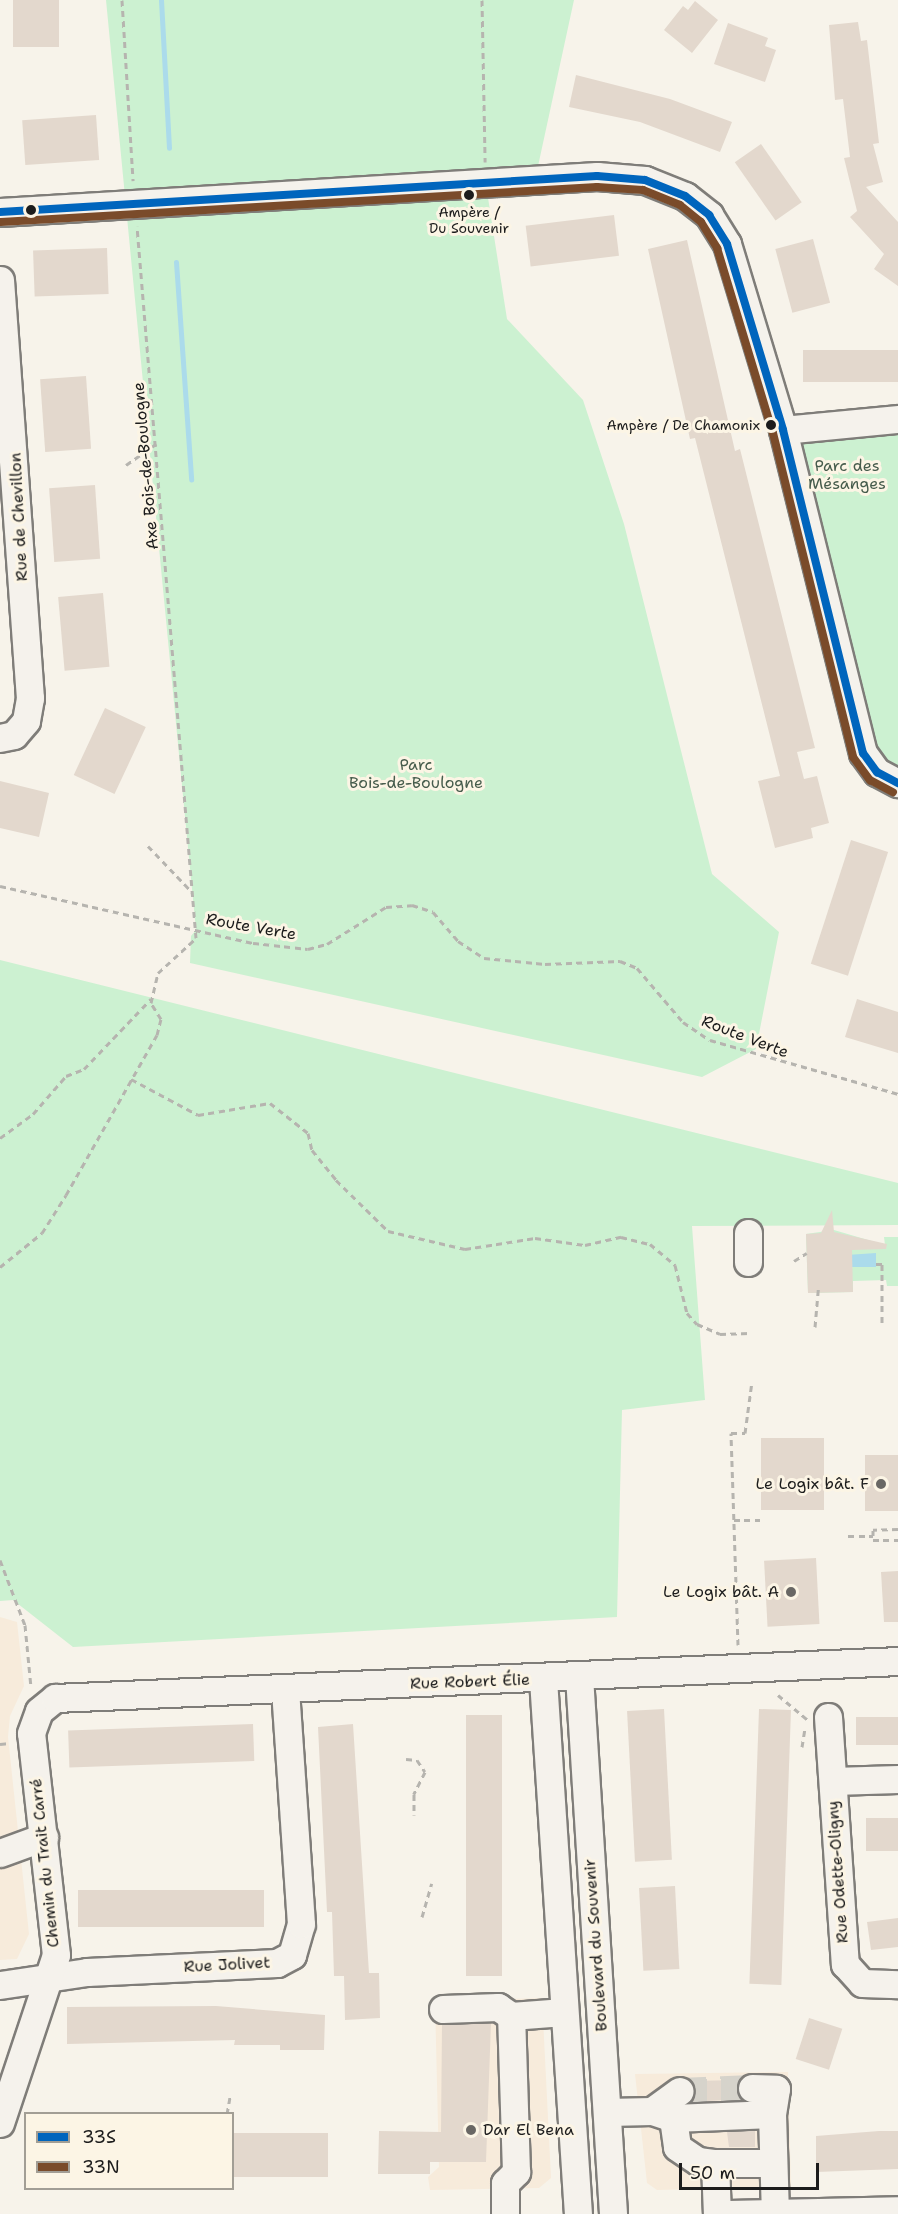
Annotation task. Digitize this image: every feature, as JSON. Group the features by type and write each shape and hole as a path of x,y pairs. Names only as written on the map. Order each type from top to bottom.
{"street":[{"path":"0,212 486,185 597,176 645,180 686,196 709,215 727,244 783,430 863,753 877,772 898,783"},
{"name":"Rue de Chevillon","path":"0,280 30,698 26,721 14,735 0,738"},
{"path":"783,430 898,419"},
{"path":"748,1233 748,1262"},
{"name":"Rue Robert Élie","path":"38,1698 73,1694 285,1690 543,1679 898,1661"},
{"name":"Boulevard du Souvenir","path":"579,1676 614,2214"},
{"path":"543,1679 578,2214"},
{"name":"Rue Jolivet","path":"0,1985 51,1977 277,1963 295,1951 301,1924 285,1690"},
{"name":"Chemin du Trait Carré","path":"0,2122 51,1977 56,1945 31,1733 38,1698"},
{"name":"Rue Odette-Oligny","path":"822,1718 833,1781 845,1964 862,1983 898,1984"},
{"path":"833,1781 898,1779"},
{"path":"0,1853 44,1837"},
{"path":"443,2009 498,2007 511,2016 564,2012"},
{"path":"505,2214 505,2183 516,2172 511,2016"},
{"path":"752,2088 776,2089 772,2114 775,2213"},
{"path":"663,2114 680,2091"},
{"path":"607,2112 772,2114"},
{"path":"663,2114 677,2147 698,2161 774,2163"},
{"path":"715,2163 717,2214"},
{"path":"728,2214 898,2210"}],"path":[{"name":"Axe Bois-de-Boulogne","path":"122,0 135,204 196,930"},
{"path":"482,0 486,185"},
{"path":"126,465 156,444"},
{"path":"148,846 194,893"},
{"name":"Route Verte","path":"0,886 196,930 308,949 327,944 386,907 412,905 433,912 458,941 484,957 545,964 620,961 637,968 683,1022 710,1040 898,1094"},
{"path":"0,1138 33,1114 66,1076 84,1070 151,999 158,973 185,952 196,930"},
{"path":"0,1267 42,1233 131,1079 161,1019 151,999"},
{"path":"131,1079 198,1115 270,1103 284,1118 302,1126 336,1180 388,1231 465,1250 535,1238 585,1245 621,1237 650,1245 675,1265 687,1313 697,1324 720,1334 750,1333"},
{"path":"794,1261 807,1253"},
{"path":"876,1264 882,1264 885,1283 882,1326"},
{"path":"815,1327 818,1289"},
{"path":"738,1645 731,1433 745,1433 752,1381"},
{"path":"734,1520 760,1520"},
{"path":"898,1529 873,1530 873,1540 898,1540"},
{"path":"848,1536 873,1536"},
{"path":"0,1560 25,1625 38,1698"},
{"path":"778,1695 796,1706 801,1719 822,1718"},
{"path":"801,1738 802,1747"},
{"path":"0,1744 13,1743"},
{"path":"406,1759 417,1760 425,1772 414,1794 414,1815"},
{"path":"422,1917 432,1883"},
{"path":"227,2112 230,2097"}],"shaded area":[{"path":"0,1617 17,1622 24,1686 10,1716 8,1737 29,1934 17,1959 0,1960"},
{"path":"542,1998 551,2178 539,2188 430,2190 428,2177 439,2167 435,2001"},
{"path":"788,2072 791,2187 657,2190 647,2183 635,2074"}],"green space":[{"name":"Parc Bois-de-Boulogne","path":"106,0 574,0 535,180 486,185 507,319 583,400 624,524 712,874 779,932 756,1049 702,1077 190,963 191,936 196,930"},
{"name":"Parc des Mésanges","path":"898,419 898,783 877,772 783,430"},
{"path":"0,960 898,1183 898,1225 692,1226 705,1400 622,1410 617,1617 73,1647 13,1600 0,1601"},
{"path":"834,1230 885,1245 884,1237 898,1237 898,1286 887,1286 886,1280 853,1281 853,1292 808,1293 806,1234"}],"water":[{"path":"876,1253 876,1267 847,1267 847,1255"}],"building":[{"path":"13,0 59,0 59,47 13,47"},
{"path":"695,1 718,20 692,53 664,30 683,6 688,10"},
{"path":"858,22 861,41 867,40 879,143 873,144 883,182 866,187 898,222 898,286 874,269 884,254 850,217 857,211 844,158 850,157 843,99 835,100 829,25"},
{"path":"728,23 768,38 765,46 776,50 765,82 714,64"},
{"path":"576,75 670,99 732,122 720,152 640,122 569,107"},
{"path":"96,115 99,160 25,165 22,120"},
{"path":"761,144 802,202 776,221 735,162"},
{"path":"614,215 619,256 531,267 526,226"},
{"path":"813,239 830,303 792,313 775,249"},
{"path":"687,240 735,451 740,449 815,748 797,752 804,779 817,776 829,823 811,828 813,838 775,848 758,781 780,776 695,438 690,439 648,249"},
{"path":"107,248 109,294 35,297 33,251"},
{"path":"803,350 898,350 898,382 803,382"},
{"path":"86,376 91,449 45,452 40,379"},
{"path":"95,485 100,559 54,562 49,488"},
{"path":"103,593 109,667 65,671 58,597"},
{"path":"105,708 146,727 115,794 74,775"},
{"path":"0,781 49,793 39,837 0,828"},
{"path":"851,840 888,852 848,976 811,964"},
{"path":"857,999 898,1012 898,1053 845,1037"},
{"path":"832,1210 834,1232 887,1244 886,1249 852,1250 853,1292 808,1293 806,1234 821,1233"},
{"path":"761,1438 824,1438 824,1510 761,1510"},
{"name":"Le Logix bât. F","path":"865,1455 898,1455 898,1511 865,1511"},
{"name":"Le Logix bât. A","path":"816,1558 819,1624 768,1627 764,1561"},
{"path":"898,1571 898,1622 884,1622 881,1572"},
{"path":"664,1709 672,1860 635,1862 627,1711"},
{"path":"759,1709 791,1710 781,1985 749,1984"},
{"path":"466,1715 502,1715 502,1976 466,1976"},
{"path":"856,1717 898,1717 898,1745 856,1745"},
{"path":"253,1724 254,1761 69,1767 68,1730"},
{"path":"353,1724 369,1973 379,1973 380,2018 345,2020 344,1976 334,1976 332,1912 327,1912 318,1727"},
{"path":"866,1818 898,1818 898,1851 866,1851"},
{"path":"675,1886 679,1969 643,1971 639,1888"},
{"path":"78,1890 264,1890 264,1927 78,1927"},
{"path":"898,1918 898,1947 871,1950 867,1922"},
{"path":"216,2006 325,2015 324,2050 280,2050 280,2045 234,2045 235,2040 67,2044 67,2007"},
{"path":"809,2018 842,2029 829,2070 796,2059"},
{"path":"491,2023 486,2162 430,2162 430,2174 378,2174 379,2131 441,2132 442,2024"},
{"path":"739,2080 742,2099 691,2102 692,2081"},
{"path":"755,2130 755,2147 729,2147 727,2132"},
{"path":"898,2131 898,2169 816,2172 816,2136"},
{"path":"234,2133 328,2133 328,2177 234,2177"}],"waterway":[{"path":"161,0 169,148"},
{"path":"176,262 191,479"}],"tunnel":[{"path":"680,2091 752,2088"}],"transit line":[{"name":"33S","path":"0,212 597,176 645,180 685,196 709,215 727,244 783,430 863,753 877,772 898,783"},
{"name":"33N","path":"1,222 597,187 643,190 680,205 701,222 717,248 773,433 853,757 870,780 893,792"}],"place":[{"name":"Ampère / Du Souvenir","path":"469,195"},
{"name":"Ampère / De Chamonix","path":"771,425"},
{"name":"Le Logix bât. F","path":"881,1484"},
{"name":"Le Logix bât. A","path":"791,1592"},
{"name":"Dar El Bena","path":"471,2130"}]}
